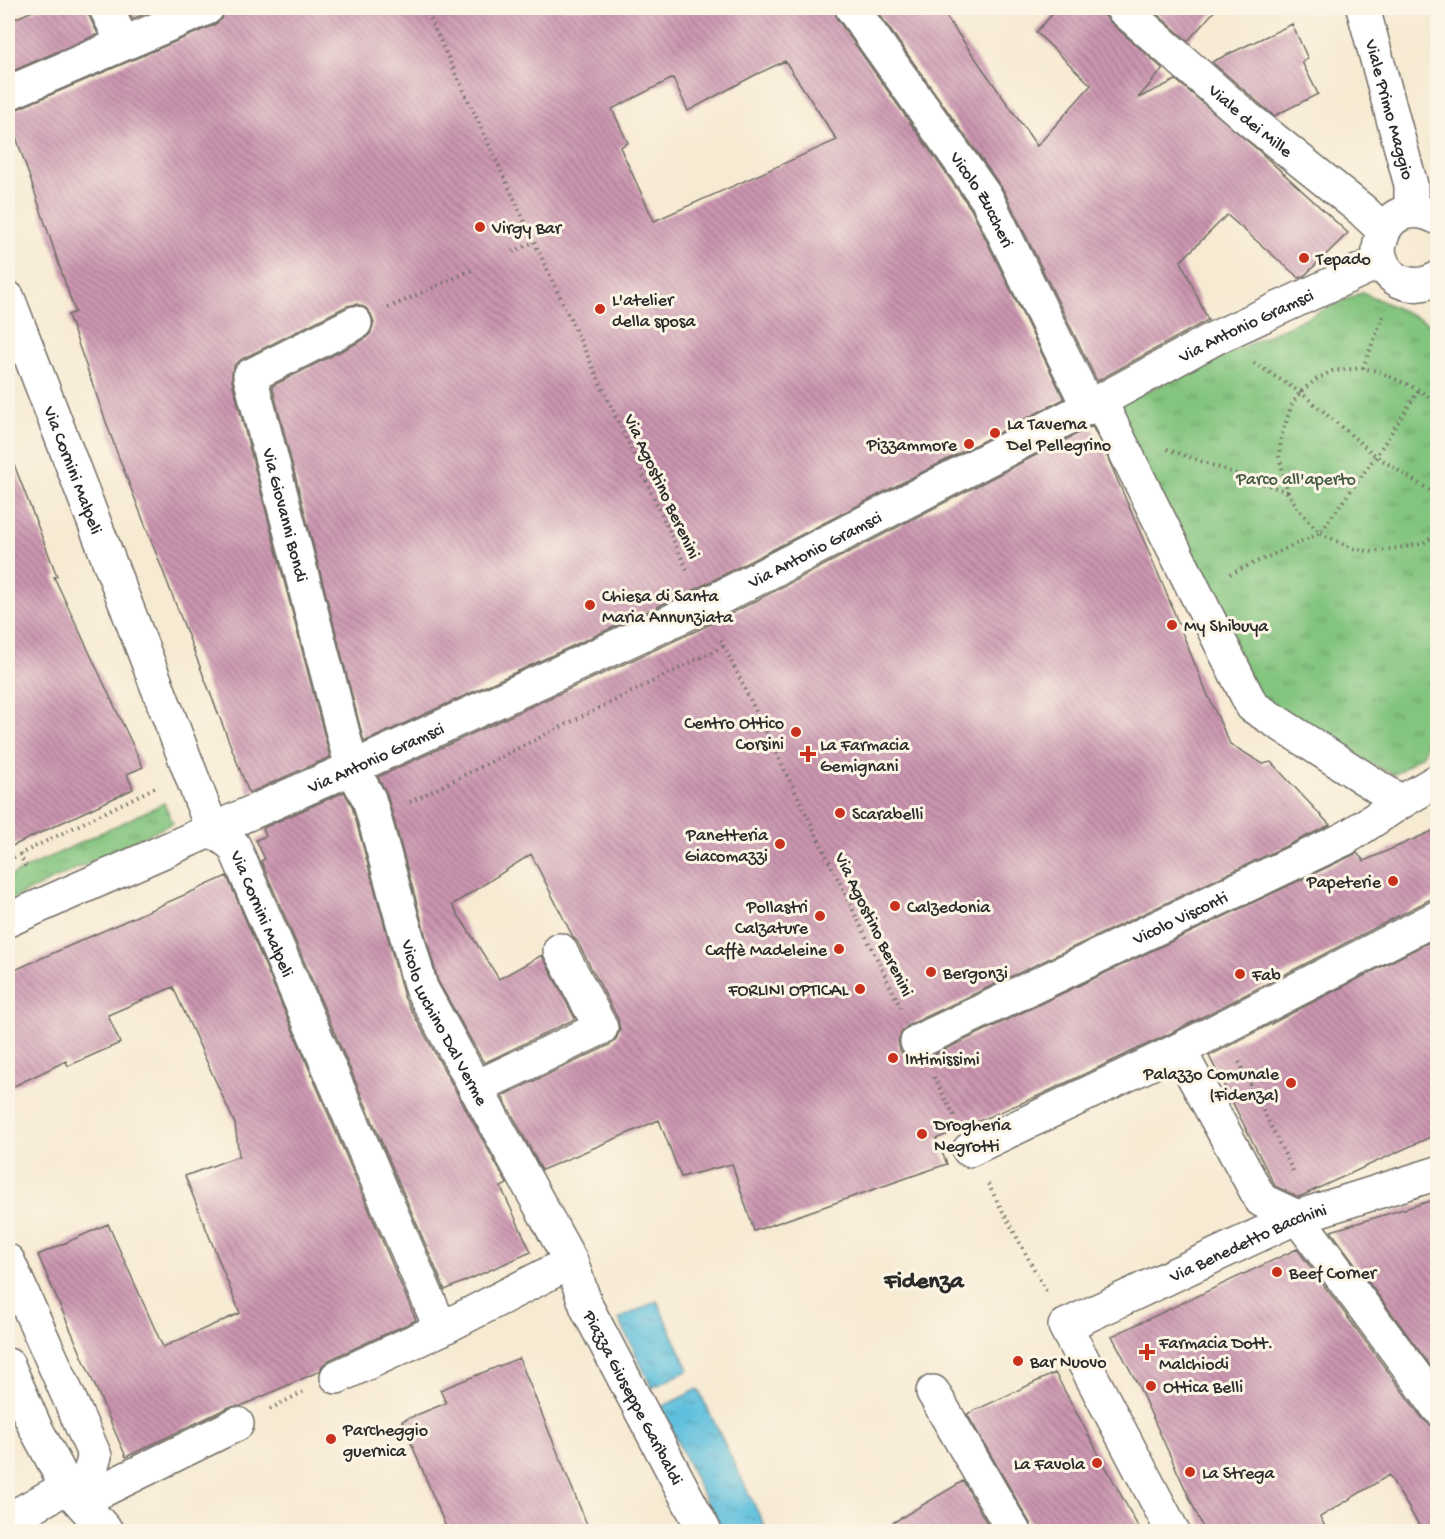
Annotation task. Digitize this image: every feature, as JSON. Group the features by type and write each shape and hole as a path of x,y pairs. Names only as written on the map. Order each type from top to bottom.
{"street":[{"path":"106,8 123,43"},
{"path":"8,93 207,8"},
{"name":"Vicolo Zuccheri","path":"852,8 987,199 1083,396 1093,404 1114,429 1251,706 1401,802"},
{"name":"Viale dei Mille","path":"1122,8 1246,117 1362,210 1383,230"},
{"name":"Viale Primo Maggio","path":"1363,8 1411,185 1424,215"},
{"path":"1424,215 1394,218 1383,230 1379,248 1383,265 1394,278 1408,285 1424,285 1437,279"},
{"name":"Via Antonio Gramsci","path":"8,920 352,768 704,606 1215,338 1368,267 1383,265"},
{"name":"Via Cornini Malpeli","path":"8,298 212,830 234,846 441,1329"},
{"name":"Via Giovanni Bondi","path":"352,768 250,376 355,323"},
{"name":"Vicolo Luchino Dal Verme","path":"352,768 369,799 421,988 570,1262"},
{"name":"Vicolo Visconti","path":"917,1042 1346,838 1437,781"},
{"path":"969,1150 1179,1050 1437,917"},
{"path":"475,1088 601,1028 560,950"},
{"path":"1179,1050 1261,1200 1306,1214 1428,1377 1437,1408"},
{"name":"Via Benedetto Bacchini","path":"1065,1326 1306,1214 1437,1173"},
{"path":"8,1261 95,1456 74,1494"},
{"path":"337,1377 441,1329 570,1262"},
{"name":"Piazza Giuseppe Garibaldi","path":"570,1262 587,1308 705,1532"},
{"path":"1065,1326 1166,1529"},
{"path":"8,1365 35,1426 74,1494 107,1532"},
{"path":"933,1392 1014,1532"},
{"path":"8,1520 237,1424"}],"path":[{"name":"Via Agostino Berenini","path":"425,8 704,606 969,1150 1065,1326"},
{"path":"513,252 534,242"},
{"path":"355,323 472,270"},
{"path":"1363,368 1385,313"},
{"path":"1215,338 1299,392 1376,456 1437,496"},
{"path":"1437,404 1419,390 1380,372 1363,368 1332,371 1299,392 1292,404 1281,437 1279,456 1288,492 1298,509 1320,532 1351,548 1373,552 1422,544 1437,534"},
{"path":"1194,591 1320,532 1376,456 1419,390"},
{"path":"1114,429 1288,492"},
{"path":"410,802 724,646"},
{"path":"8,860 189,771"},
{"path":"1228,1024 1229,1042 1305,1194 1306,1214"},
{"path":"237,1424 337,1377"}],"green space":[{"name":"Parco all'aperto","path":"1362,292 1437,327 1438,700 1423,754 1394,775 1252,706 1104,411"},
{"path":"164,803 173,823 8,901 8,877"}],"water":[{"path":"657,1301 689,1370 652,1388 619,1319"},
{"path":"698,1389 767,1531 720,1531 661,1407"}],"building":[{"path":"39,8 87,8 98,34 8,73 8,22"},
{"path":"127,8 160,8 132,19"},
{"path":"225,8 834,8 837,19 971,209 1064,399 696,589 364,742 272,386 363,340 370,334 374,323 371,314 366,308 357,304 347,306 242,359 235,364 232,372 232,381 330,757 249,793 116,450 68,315 75,312 8,113 8,111 214,25 222,19","holes":["785,61 837,140 654,221 620,147 628,143 612,109 673,78 688,111"]},
{"path":"875,8 940,8 1037,146 1091,85 1036,32 1058,8 1104,8 1104,15 1110,22 1163,69 1138,98 1176,80 1258,150 1348,233 1304,276 1299,278 1227,215 1181,261 1208,320 1097,381 1004,191"},
{"path":"1150,8 1217,8 1188,41"},
{"path":"1292,24 1308,59 1302,62 1318,94 1274,116 1212,62"},
{"path":"1092,426 1163,585 1230,744 1263,764 1271,762 1330,825 909,1025 902,1031 898,1040 900,1051 915,1061 925,1059 1357,853 1364,861 1437,829 1437,898 1429,900 1171,1033 1038,1096 936,1139 947,1164 754,1231 732,1164 681,1177 659,1120 542,1170 502,1096 610,1045 620,1030 618,1019 531,854 452,905 499,979 542,955 575,1019 484,1063 438,981 387,794 378,777 713,623"},
{"path":"10,454 57,576 54,577 143,767 127,774 133,789 8,848 8,455"},
{"path":"344,792 352,806 404,997 507,1184 501,1187 531,1252 445,1290 261,861 265,859 256,840 266,836 263,828"},
{"path":"227,876 416,1320 329,1360 320,1371 241,1406 229,1407 126,1457 38,1255 108,1224 163,1347 240,1313 185,1176 239,1156 235,1124 173,987 108,1015 120,1043 68,1066 66,1061 8,1089 8,973"},
{"name":"Palazzo Comunale (Fidenza)","path":"1437,938 1437,1134 1298,1197 1275,1186 1209,1056"},
{"path":"1437,1199 1437,1375 1331,1231"},
{"path":"1297,1249 1423,1419 1430,1425 1437,1426 1437,1532 1423,1532 1389,1475 1320,1517 1328,1532 1205,1532 1137,1383 1112,1336"},
{"path":"519,1358 590,1532 448,1532 402,1421 446,1403 440,1390"},
{"path":"1055,1373 1141,1532 1033,1532 967,1414"},
{"path":"963,1481 992,1532 877,1532"}],"place":[{"name":"Virgy Bar","path":"480,227"},
{"name":"Tepado","path":"1304,258"},
{"name":"L'atelier della sposa","path":"600,309"},
{"name":"La Taverna Del Pellegrino","path":"995,433"},
{"name":"Pizzammore","path":"969,444"},
{"name":"Chiesa di Santa Maria Annunziata","path":"590,605"},
{"name":"My Shibuya","path":"1172,625"},
{"name":"Centro Ottico Corsini","path":"796,732"},
{"name":"La Farmacia Gemignani","path":"808,754"},
{"name":"Scarabelli","path":"840,813"},
{"name":"Panetteria Giacomazzi","path":"780,844"},
{"name":"Papeterie","path":"1393,881"},
{"name":"Calzedonia","path":"895,906"},
{"name":"Pollastri Calzature","path":"820,916"},
{"name":"Caffè Madeleine","path":"839,949"},
{"name":"Bergonzi","path":"931,972"},
{"name":"Fab","path":"1240,974"},
{"name":"FORLINI OPTICAL","path":"860,989"},
{"name":"Intimissimi","path":"893,1058"},
{"name":"Palazzo Comunale (Fidenza)","path":"1291,1083"},
{"name":"Drogheria Negrotti","path":"922,1134"},
{"name":"Beef Corner","path":"1277,1272"},
{"name":"Farmacia Dott. Malchiodi","path":"1147,1352"},
{"name":"Bar Nuovo","path":"1018,1361"},
{"name":"Ottica Belli","path":"1151,1386"},
{"name":"Parcheggio guernica","path":"331,1439"},
{"name":"La Favola","path":"1097,1463"},
{"name":"La Strega","path":"1190,1472"}],"district":[{"name":"Fidenza","path":"924,1279"}]}
